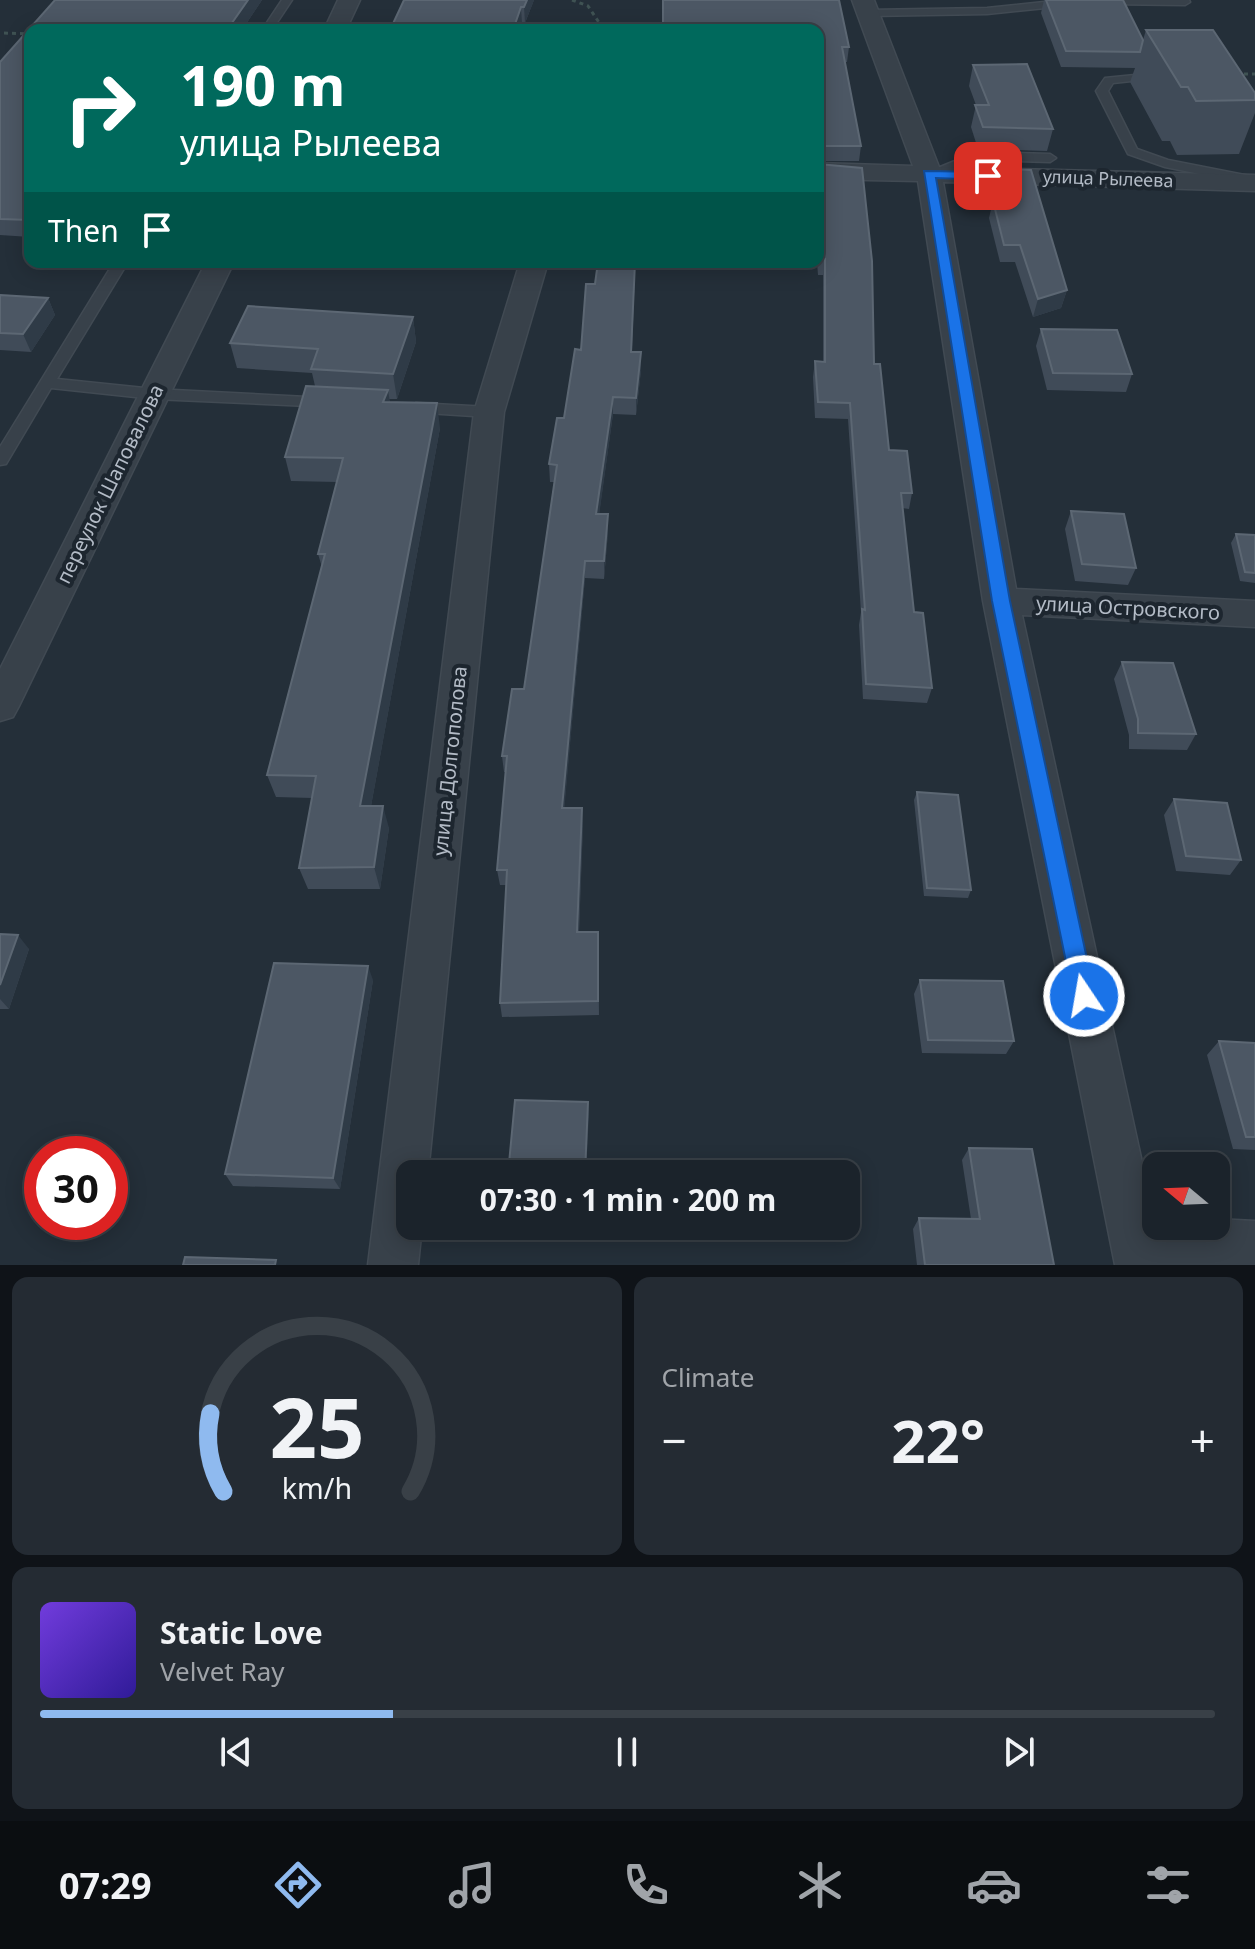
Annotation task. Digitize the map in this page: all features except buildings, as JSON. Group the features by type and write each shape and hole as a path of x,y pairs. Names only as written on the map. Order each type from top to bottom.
{"street":[{"path":"338,24 349,0"},
{"path":"865,7 929,174 1001,601 1138,1252 1255,1246"},
{"name":"улица Рылеева","path":"824,171 1255,182"},
{"name":"переулок Шаповалова","path":"0,706 217,268"},
{"name":"улица Долгополова","path":"393,1265 489,412 532,268"},
{"name":"улица Островского","path":"1001,601 1255,614"}],"lane":[{"path":"271,24 287,0"},
{"path":"865,7 987,11 1082,1 1185,2"},
{"path":"1173,76 1109,80 1102,91 1132,151 1165,163 1255,182"},
{"path":"929,174 977,156 1050,158"},
{"path":"0,460 117,268"},
{"path":"45,383 154,394 345,404"},
{"path":"393,407 489,412"}],"path":[{"path":"572,0 588,6 600,24"},
{"path":"4,33 24,34"},
{"path":"1230,74 1255,74"}],"route":[{"path":"988,176 929,174 1001,601 1084,996"}]}
